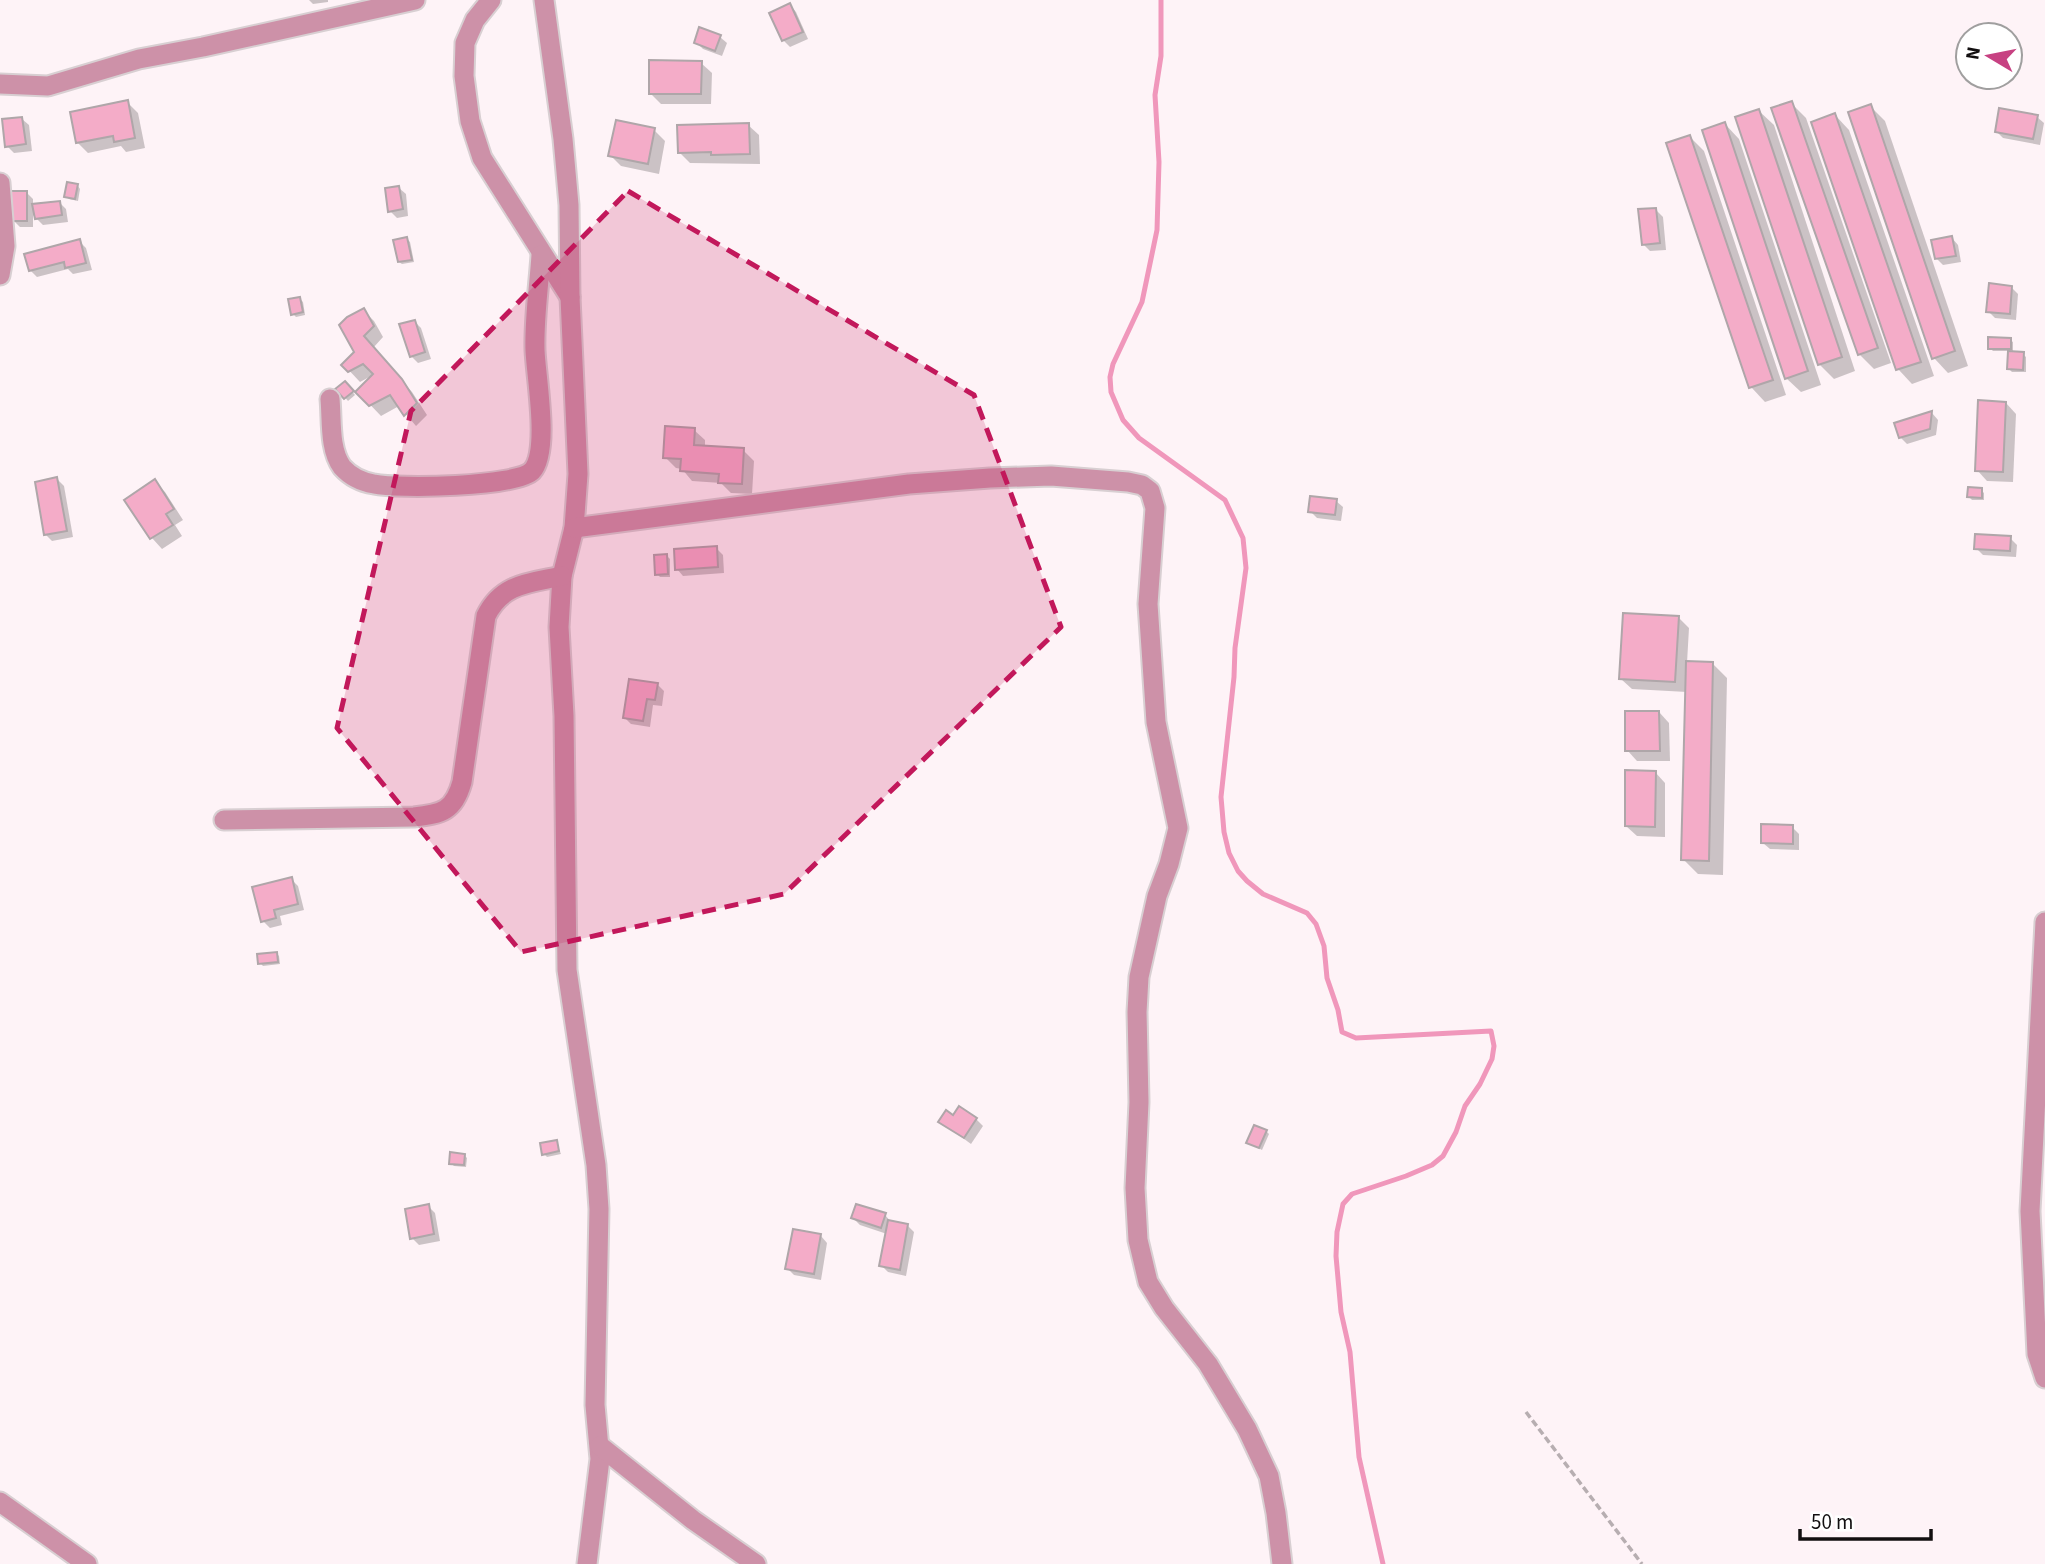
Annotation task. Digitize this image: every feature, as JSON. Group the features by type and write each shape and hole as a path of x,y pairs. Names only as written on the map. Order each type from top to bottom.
{"street":[{"path":"0,84 48,86 139,59 415,0"},
{"path":"491,0 475,20 465,43 464,76 470,121 482,158 570,297"},
{"path":"544,0 569,205 578,474 574,528 562,576 559,627 564,716 567,970 596,1165 596,1405 600,1446 587,1564"},
{"path":"0,183 5,246 0,275"},
{"path":"330,399 334,452 343,467 358,479 374,484 400,486 496,483 518,479 531,471 538,458 541,440 536,351 541,254"},
{"path":"574,528 909,484 963,480 1051,476 1128,482 1142,485 1150,491 1155,508 1148,604 1156,722 1178,828 1157,896 1139,976 1139,1102 1135,1188 1139,1240 1149,1282 1164,1308 1208,1364 1247,1429 1269,1476 1282,1564"},
{"path":"224,820 414,817 433,815 446,810 458,797 462,782 486,616 491,605 508,590 562,576"},
{"path":"2045,922 2030,1211 2037,1354 2045,1378"},
{"path":"600,1446 692,1520 755,1564"},
{"path":"0,1502 87,1564"}],"path":[{"path":"1526,1412 1642,1564"}],"highlighted area":[{"path":"628,191 974,395 1061,627 784,894 521,952 337,728 411,411"}],"building":[{"path":"790,3 803,32 782,41 769,13"},
{"path":"699,27 721,35 715,51 694,43"},
{"path":"649,60 702,61 701,94 649,94"},
{"path":"128,100 135,138 114,142 113,136 76,143 70,112"},
{"path":"1792,101 1878,348 1858,355 1771,108"},
{"path":"1871,104 1955,351 1932,359 1848,112"},
{"path":"1999,108 2038,115 2033,139 1995,132"},
{"path":"1759,109 1842,357 1818,365 1735,117"},
{"path":"1835,113 1921,362 1896,370 1811,122"},
{"path":"22,117 26,144 5,147 2,119"},
{"path":"616,120 655,128 648,164 608,156"},
{"path":"1725,122 1808,371 1785,379 1702,130"},
{"path":"749,123 750,154 678,153 677,125"},
{"path":"1690,135 1773,380 1749,388 1666,143"},
{"path":"67,182 78,184 75,199 64,197"},
{"path":"399,186 403,209 388,212 385,188"},
{"path":"11,191 27,191 27,221 11,221"},
{"path":"60,201 62,215 35,219 32,204"},
{"path":"1656,208 1660,243 1642,245 1638,209"},
{"path":"1952,236 1956,256 1935,259 1931,240"},
{"path":"407,237 412,260 398,262 393,240"},
{"path":"80,239 86,263 65,268 64,262 29,271 24,254"},
{"path":"1989,283 2012,286 2010,314 1986,312"},
{"path":"300,297 303,312 291,315 288,299"},
{"path":"364,308 374,326 364,336 402,379 417,403 404,416 390,395 369,406 355,392 373,374 363,364 348,372 341,365 354,352 339,325 347,317"},
{"path":"415,320 425,352 410,357 399,324"},
{"path":"1988,337 2011,338 2011,349 1988,349"},
{"path":"2008,351 2024,352 2023,370 2007,369"},
{"path":"345,381 354,391 344,399 335,389"},
{"path":"1978,400 2006,402 2003,472 1975,471"},
{"path":"1932,411 1930,429 1899,438 1894,423"},
{"path":"665,426 695,428 694,445 744,448 742,484 718,483 719,474 680,471 681,459 663,458"},
{"path":"57,477 67,531 44,535 35,482"},
{"path":"155,479 174,509 166,514 173,525 150,539 124,500"},
{"path":"1968,487 1982,488 1982,498 1967,497"},
{"path":"1310,496 1337,499 1335,515 1308,512"},
{"path":"1975,534 2011,536 2010,551 1974,549"},
{"path":"717,546 718,567 675,570 674,549"},
{"path":"667,554 668,574 655,575 654,555"},
{"path":"1623,613 1679,616 1675,682 1619,679"},
{"path":"1686,661 1713,662 1709,861 1681,860"},
{"path":"629,679 658,683 655,700 647,699 643,721 623,718"},
{"path":"1625,711 1659,711 1660,751 1625,751"},
{"path":"1625,770 1656,771 1655,827 1625,826"},
{"path":"1761,824 1793,825 1793,844 1761,843"},
{"path":"292,877 298,904 274,910 276,918 261,922 252,887"},
{"path":"277,952 278,962 258,964 257,954"},
{"path":"959,1106 977,1118 964,1138 938,1122 946,1110 953,1115"},
{"path":"1254,1125 1267,1130 1259,1148 1246,1143"},
{"path":"557,1140 559,1151 542,1155 540,1143"},
{"path":"450,1152 465,1154 464,1165 449,1164"},
{"path":"429,1204 434,1234 410,1239 405,1209"},
{"path":"856,1204 886,1213 881,1228 851,1218"},
{"path":"888,1220 908,1224 900,1270 879,1266"},
{"path":"793,1229 821,1234 814,1274 785,1269"}],"waterway":[{"path":"1161,0 1161,56 1155,95 1159,162 1157,230 1142,302 1113,364 1111,392 1123,420 1139,438 1225,500 1243,538 1246,568 1235,648 1221,797 1229,853 1238,871 1247,881 1263,894 1307,913 1316,924 1324,946 1327,978 1342,1032 1356,1038 1491,1031 1494,1046 1492,1059 1465,1106 1456,1132 1443,1156 1432,1165 1406,1176 1352,1194 1343,1204 1337,1232 1336,1256 1341,1312 1350,1352 1359,1457 1383,1564"}]}
